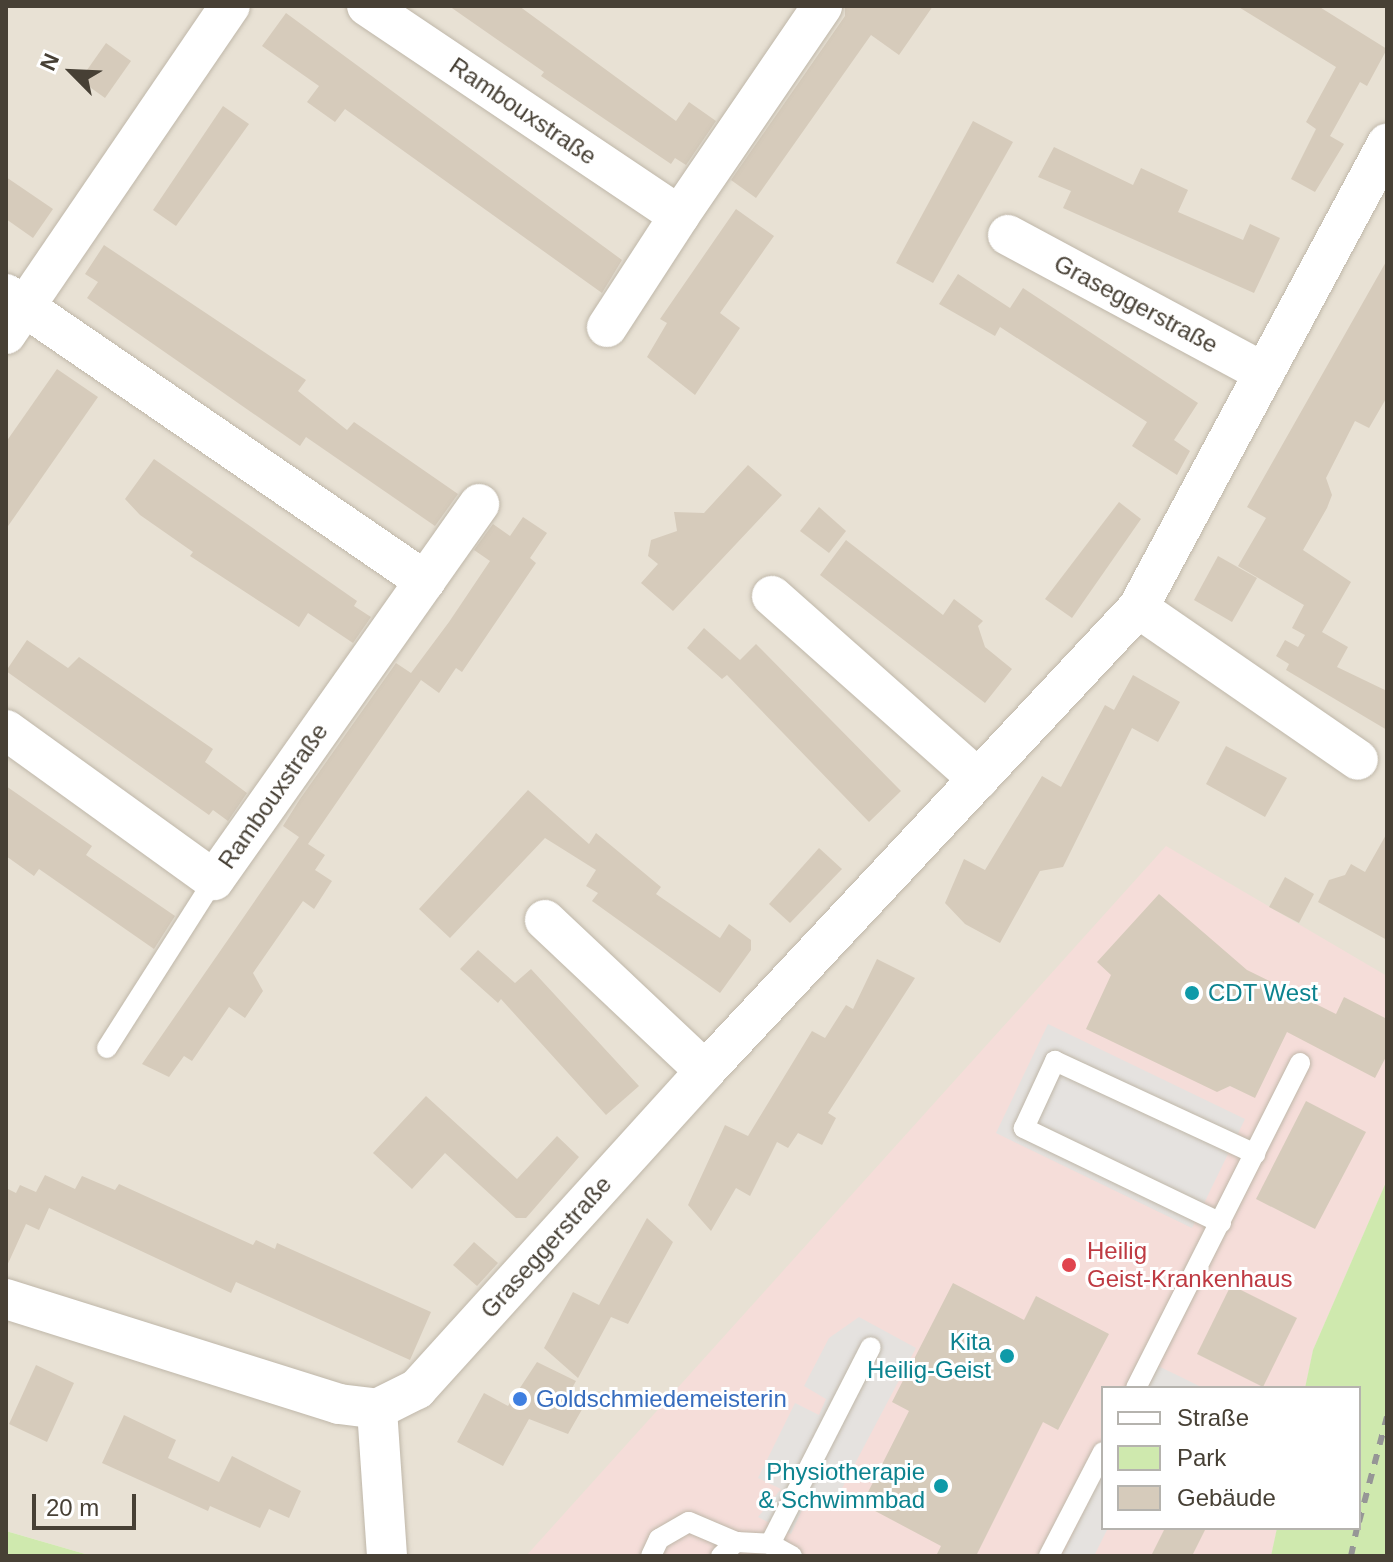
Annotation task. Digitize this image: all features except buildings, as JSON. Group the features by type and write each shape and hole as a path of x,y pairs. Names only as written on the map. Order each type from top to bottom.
{"street":[{"path":"230,6 12,312 425,581"},
{"name":"Rambouxstraße","path":"367,6 679,216"},
{"path":"607,327 822,6"},
{"name":"Graseggerstraße","path":"377,1409 417,1389 705,1071 1138,608 1387,144"},
{"name":"Graseggerstraße","path":"1008,235 1264,373"},
{"name":"Rambouxstraße","path":"6,730 214,880 479,504"},
{"path":"772,596 978,779"},
{"path":"1138,608 1358,760"},
{"path":"545,920 705,1071"},
{"path":"6,1299 339,1404 377,1409 387,1556"}],"lane":[{"path":"107,1048 214,880"},
{"path":"1221,1223 1024,1128 1055,1061 1255,1154"},
{"path":"1137,1386 1300,1063"},
{"path":"770,1544 871,1347"},
{"path":"1049,1556 1101,1456"},
{"path":"651,1556 659,1539 689,1522 729,1549 770,1544 792,1556"}],"shaded area":[{"path":"6,6 1387,6 1387,1180 1313,1350 1305,1386 1101,1386 1101,1530 1277,1530 1271,1556 92,1556 6,1531"},
{"name":"Heilig Geist-Krankenhaus","path":"1166,846 1387,976 1387,1180 1313,1350 1305,1386 1101,1386 1101,1530 1277,1530 1271,1556 526,1556"},
{"path":"1048,1024 1245,1119 1192,1228 996,1133"},
{"path":"859,1317 916,1348 830,1511 807,1499 791,1534 758,1517 781,1489 758,1478 795,1403 819,1415 826,1399 804,1386 829,1338"},
{"path":"1158,1366 1199,1386 1149,1386"},
{"path":"1101,1477 1101,1530 1107,1530 1094,1556 1062,1556"}],"green space":[{"path":"1387,1180 1387,1556 1271,1556 1277,1530 1361,1530 1361,1386 1305,1386 1313,1350"},
{"path":"6,1531 92,1556 6,1556"}],"railway":[{"path":"1361,1514 1387,1417"},
{"path":"1351,1556 1357,1530"}],"place":[{"name":"CDT West","path":"1192,993"},
{"name":"Heilig Geist-Krankenhaus","path":"1069,1265"},
{"name":"Kita Heilig-Geist","path":"1007,1356"},
{"name":"Goldschmiedemeisterin","path":"520,1399"},
{"name":"Physiotherapie & Schwimmbad","path":"941,1486"}]}
